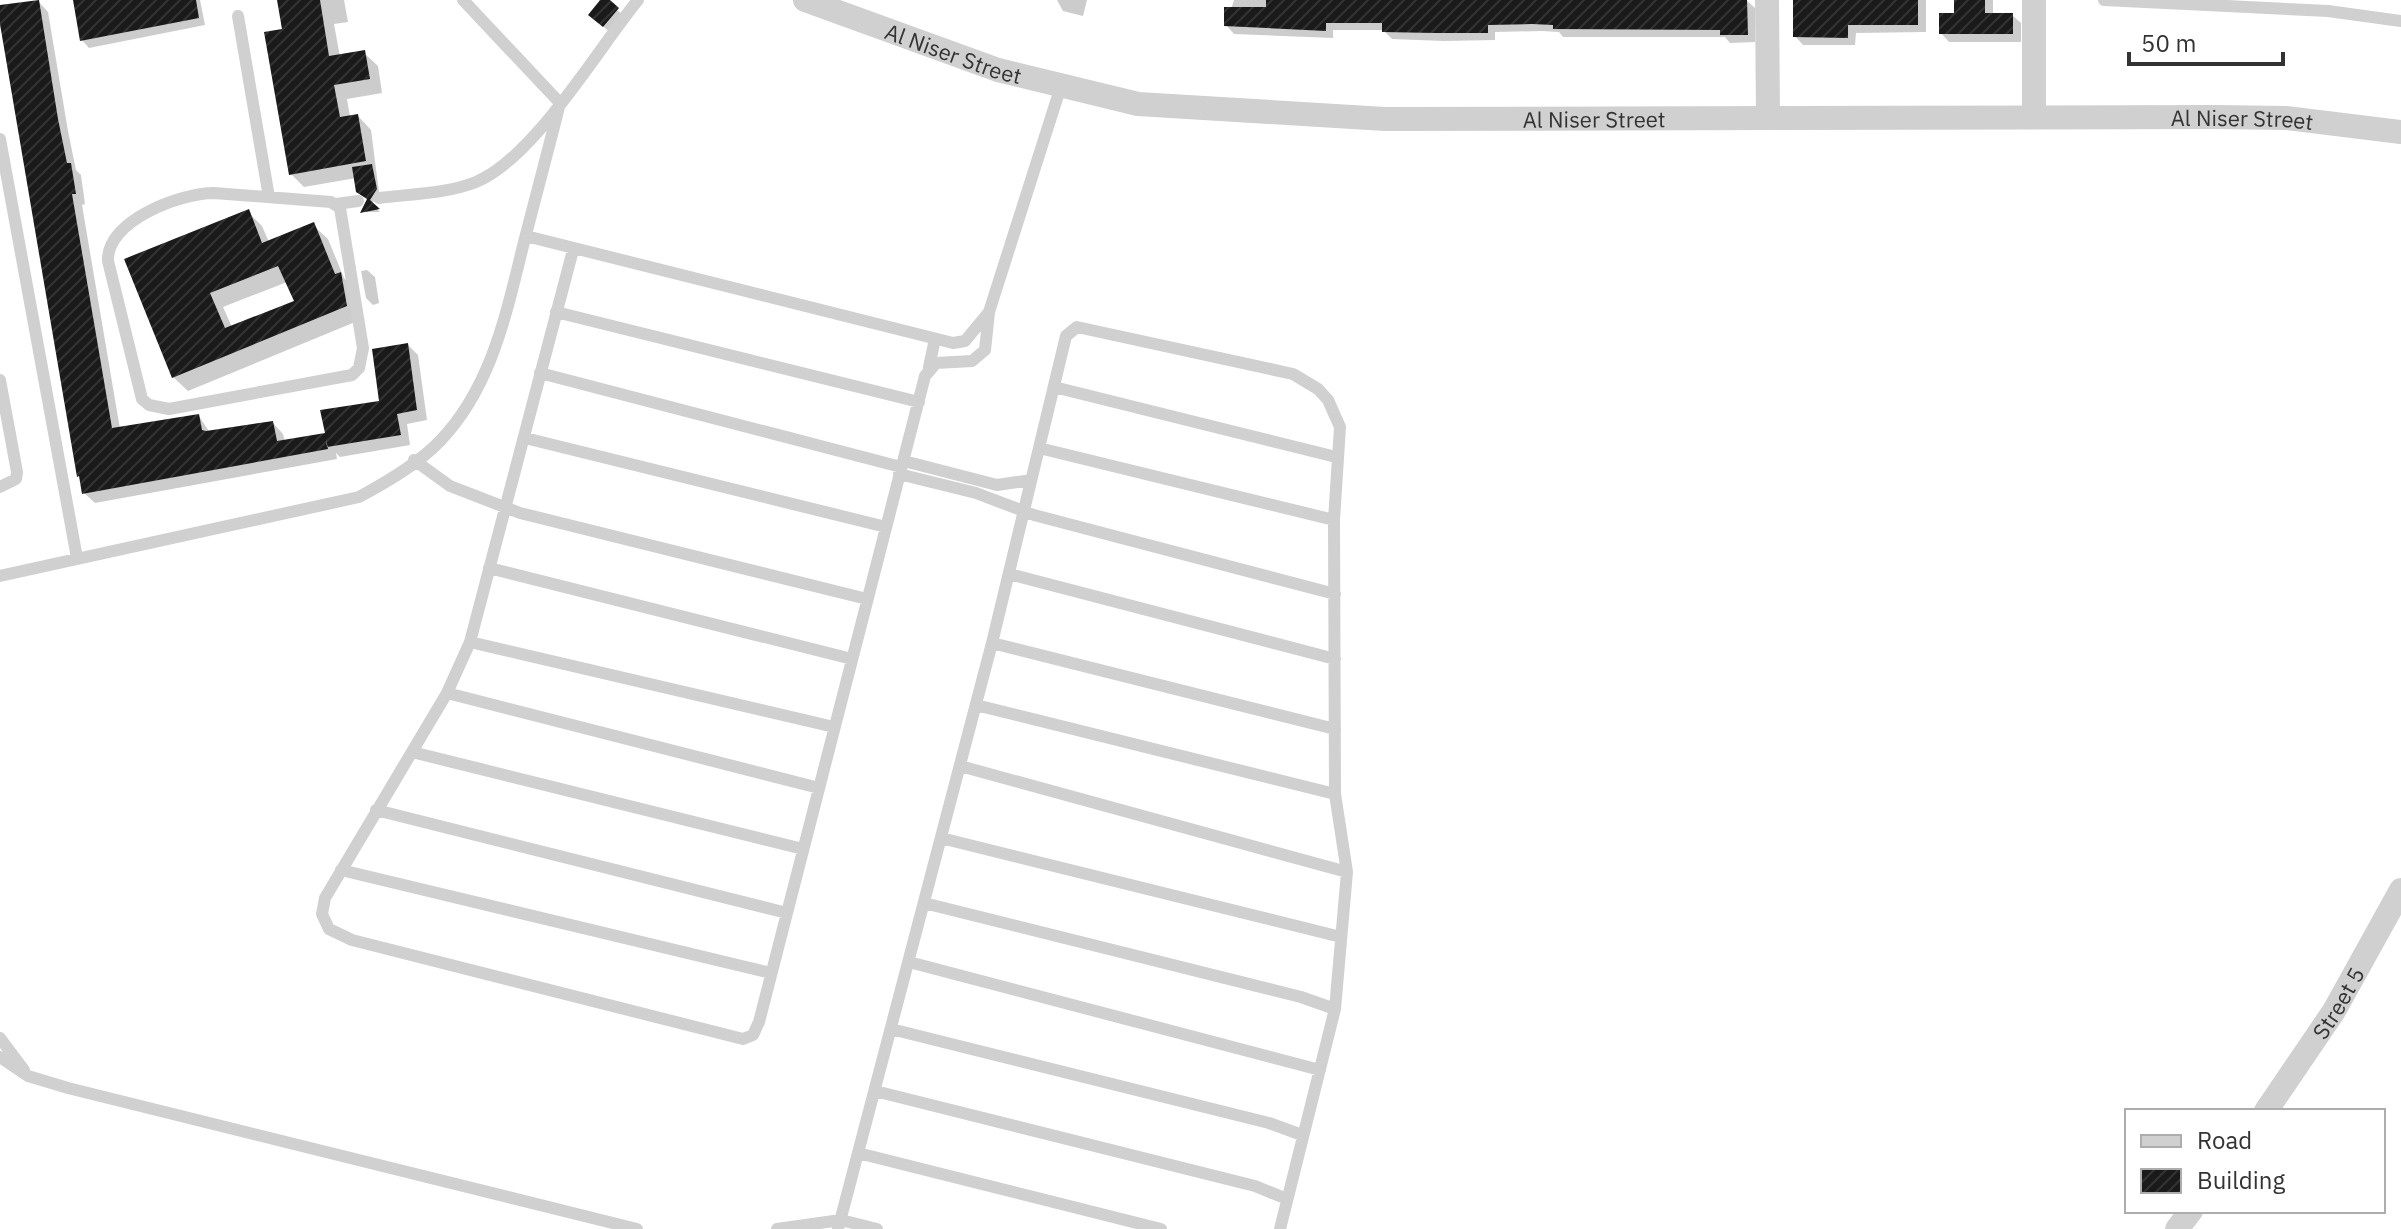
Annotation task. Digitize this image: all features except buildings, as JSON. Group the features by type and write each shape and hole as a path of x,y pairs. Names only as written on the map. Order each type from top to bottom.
{"street":[{"name":"Al Niser Street","path":"805,0 998,70 1138,104 1385,119 2034,115 2286,118 2401,132"},
{"path":"1767,0 1768,117"},
{"path":"2034,0 2034,115"},
{"name":"Street 5","path":"2267,1109 2334,1011 2401,890"},
{"path":"2177,1229 2189,1213"}],"lane":[{"path":"463,0 560,103"},
{"path":"379,198 474,183 511,159 560,103 638,0"},
{"path":"2104,0 2255,4 2401,21"},
{"path":"238,16 269,197"},
{"path":"929,367 936,363 972,361 985,350 989,312 1061,86"},
{"path":"0,576 359,497 399,474 438,444 477,390 500,336 560,103"},
{"path":"0,139 77,558"},
{"path":"336,204 341,214 363,348 359,368 342,379 169,409 149,405 137,390 108,261 109,243 121,230 179,197 202,193 336,204 358,201"},
{"path":"526,236 953,343 965,341 989,312"},
{"path":"573,250 470,642 447,693 322,906 324,922 335,935 730,1039 753,1035 935,339"},
{"path":"556,312 919,402"},
{"path":"840,1224 992,643 1066,336 1077,327 1293,374 1318,389 1336,412 1340,427 1334,520 1335,794 1347,872 1335,1009 1280,1229"},
{"path":"540,373 901,467 997,485 1031,480"},
{"path":"0,380 17,472 16,479 0,487"},
{"path":"1054,387 1336,457"},
{"path":"525,438 886,527"},
{"path":"1039,448 1334,520"},
{"path":"414,460 450,486 504,508 867,599"},
{"path":"901,467 1024,512 1335,594"},
{"path":"489,568 852,659"},
{"path":"1009,574 1335,659"},
{"path":"470,642 834,727"},
{"path":"992,643 1335,729"},
{"path":"447,693 819,788"},
{"path":"976,705 1335,794"},
{"path":"412,752 803,849"},
{"path":"960,766 1347,872"},
{"path":"376,810 787,913"},
{"path":"941,838 1341,937"},
{"path":"341,870 771,973"},
{"path":"924,903 1301,997 1335,1009"},
{"path":"909,962 1320,1070"},
{"path":"891,1029 1269,1123 1302,1135"},
{"path":"0,1038 28,1076"},
{"path":"0,1057 28,1076 637,1229"},
{"path":"875,1091 1255,1186 1287,1199"},
{"path":"858,1153 1161,1229"},
{"path":"777,1229 840,1224 877,1229"}]}
